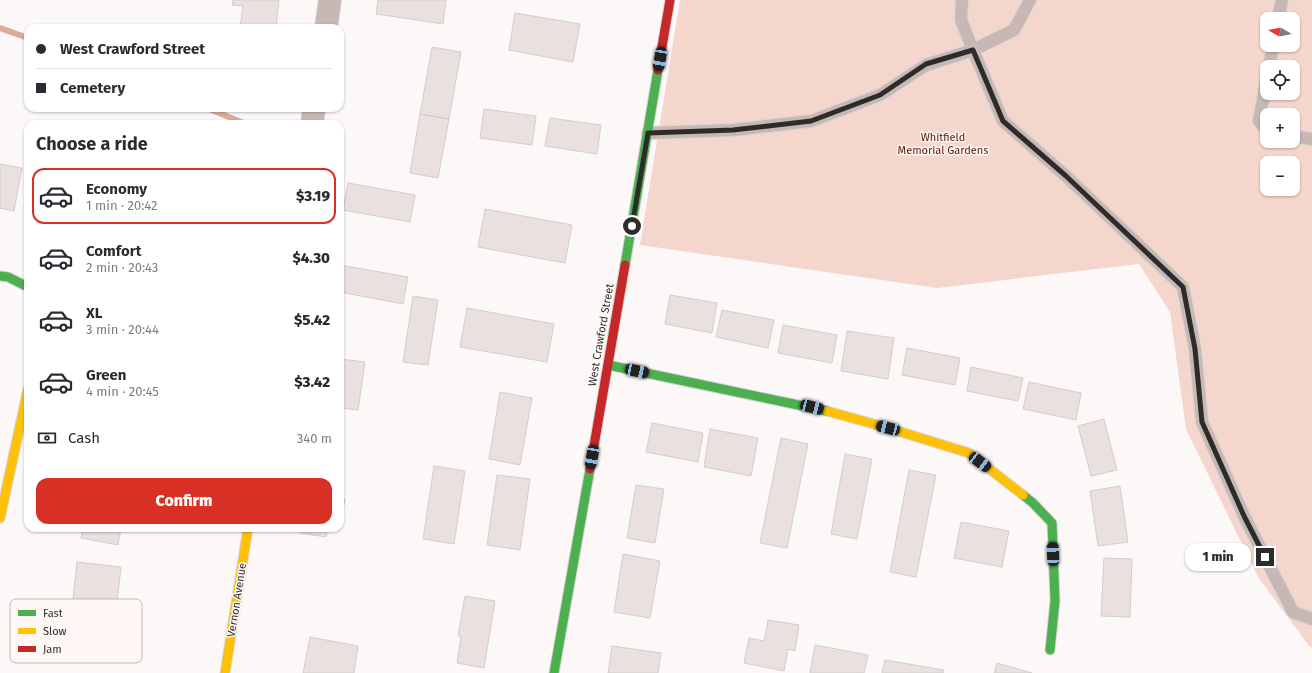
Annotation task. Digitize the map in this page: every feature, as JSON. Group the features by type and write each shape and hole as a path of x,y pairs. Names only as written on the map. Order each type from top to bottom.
{"street":[{"path":"327,24 330,0"},
{"name":"West Crawford Street","path":"554,673 670,0"},
{"path":"0,276 8,277 24,285"},
{"path":"608,365 812,407 888,428 969,453 1033,503 1052,523 1055,602 1050,650"},
{"path":"0,518 24,408"},
{"name":"Vernon Avenue","path":"225,673 247,532"}],"lane":[{"path":"962,0 961,20 1003,121 1066,176 1183,287 1195,349 1202,422 1244,516 1293,612 1312,619"},
{"path":"648,133 733,130 811,121 880,95 926,64 973,50 1014,30 1030,0"},
{"path":"1279,12 1282,0"},
{"path":"1300,137 1312,139"}],"green space":[{"name":"Whitfield Memorial Gardens","path":"680,0 1312,0 1312,647 1310,647 1258,577 1186,429 1170,312 1139,264 937,288 640,245"}],"building":[{"path":"233,0 279,0 276,24 241,24 243,6 232,5"},
{"path":"378,0 446,0 443,24 376,14"},
{"path":"515,13 580,24 573,62 509,50"},
{"path":"432,47 461,52 449,119 420,114"},
{"path":"484,109 536,116 532,145 480,138"},
{"path":"420,114 449,119 438,178 410,173"},
{"path":"550,118 601,125 597,154 545,146"},
{"path":"0,164 22,168 14,211 0,208"},
{"path":"348,183 415,195 410,222 344,210"},
{"path":"485,209 572,225 565,263 478,247"},
{"path":"344,266 408,277 403,304 344,293"},
{"path":"670,295 717,303 712,333 665,324"},
{"path":"413,296 438,300 428,365 403,362"},
{"path":"467,308 554,324 547,362 460,347"},
{"path":"722,310 774,320 768,348 716,337"},
{"path":"783,325 837,335 832,363 778,353"},
{"path":"847,331 894,338 888,379 841,371"},
{"path":"907,348 960,358 955,385 902,375"},
{"path":"344,359 365,362 358,410 344,408"},
{"path":"971,367 1023,378 1018,401 967,391"},
{"path":"1029,382 1081,393 1076,420 1023,409"},
{"path":"500,392 532,398 520,465 489,459"},
{"path":"1104,419 1117,470 1091,476 1078,426"},
{"path":"652,423 703,433 698,462 646,452"},
{"path":"710,429 758,438 751,476 704,467"},
{"path":"781,438 808,444 787,548 760,543"},
{"path":"845,454 872,459 857,539 831,534"},
{"path":"434,466 465,471 454,544 423,539"},
{"path":"909,470 936,475 916,577 890,572"},
{"path":"497,475 530,479 520,550 487,545"},
{"path":"636,485 664,489 655,543 627,538"},
{"path":"1120,486 1128,542 1098,546 1090,491"},
{"path":"961,522 1009,531 1002,567 954,558"},
{"path":"82,532 120,532 118,545 81,538"},
{"path":"300,532 327,532 326,537"},
{"path":"623,554 660,561 650,618 614,612"},
{"path":"1104,558 1132,559 1130,617 1101,616"},
{"path":"77,562 121,567 118,599 73,599"},
{"path":"465,596 495,601 484,668 457,663 461,636 458,636"},
{"path":"768,620 799,625 795,651 788,649 784,671 744,663 749,638 764,641"},
{"path":"310,637 358,646 354,673 303,673"},
{"path":"815,645 868,655 864,673 810,673"},
{"path":"612,646 661,653 658,673 608,673"},
{"path":"885,660 944,670 943,673 882,673"},
{"path":"997,663 1032,673 994,673"}],"waterway":[{"path":"0,28 24,37"},
{"path":"217,112 236,120"}],"traffic: fast":[{"path":"625,265 658,70"},
{"path":"0,276 8,277 24,285"},
{"path":"608,365 827,411"},
{"path":"554,673 590,469"},
{"path":"1023,495 1052,523 1055,601 1050,650"}],"traffic: slow":[{"path":"0,518 24,407"},
{"path":"827,411 969,453 1023,495"},
{"path":"225,673 247,532"}],"traffic: jam":[{"path":"658,70 670,0"},
{"path":"590,469 625,265"}],"route":[{"path":"632,226 648,133 733,130 811,121 880,95 926,64 973,50 1003,121 1066,176 1183,287 1195,349 1202,422 1244,516 1265,557"}]}
